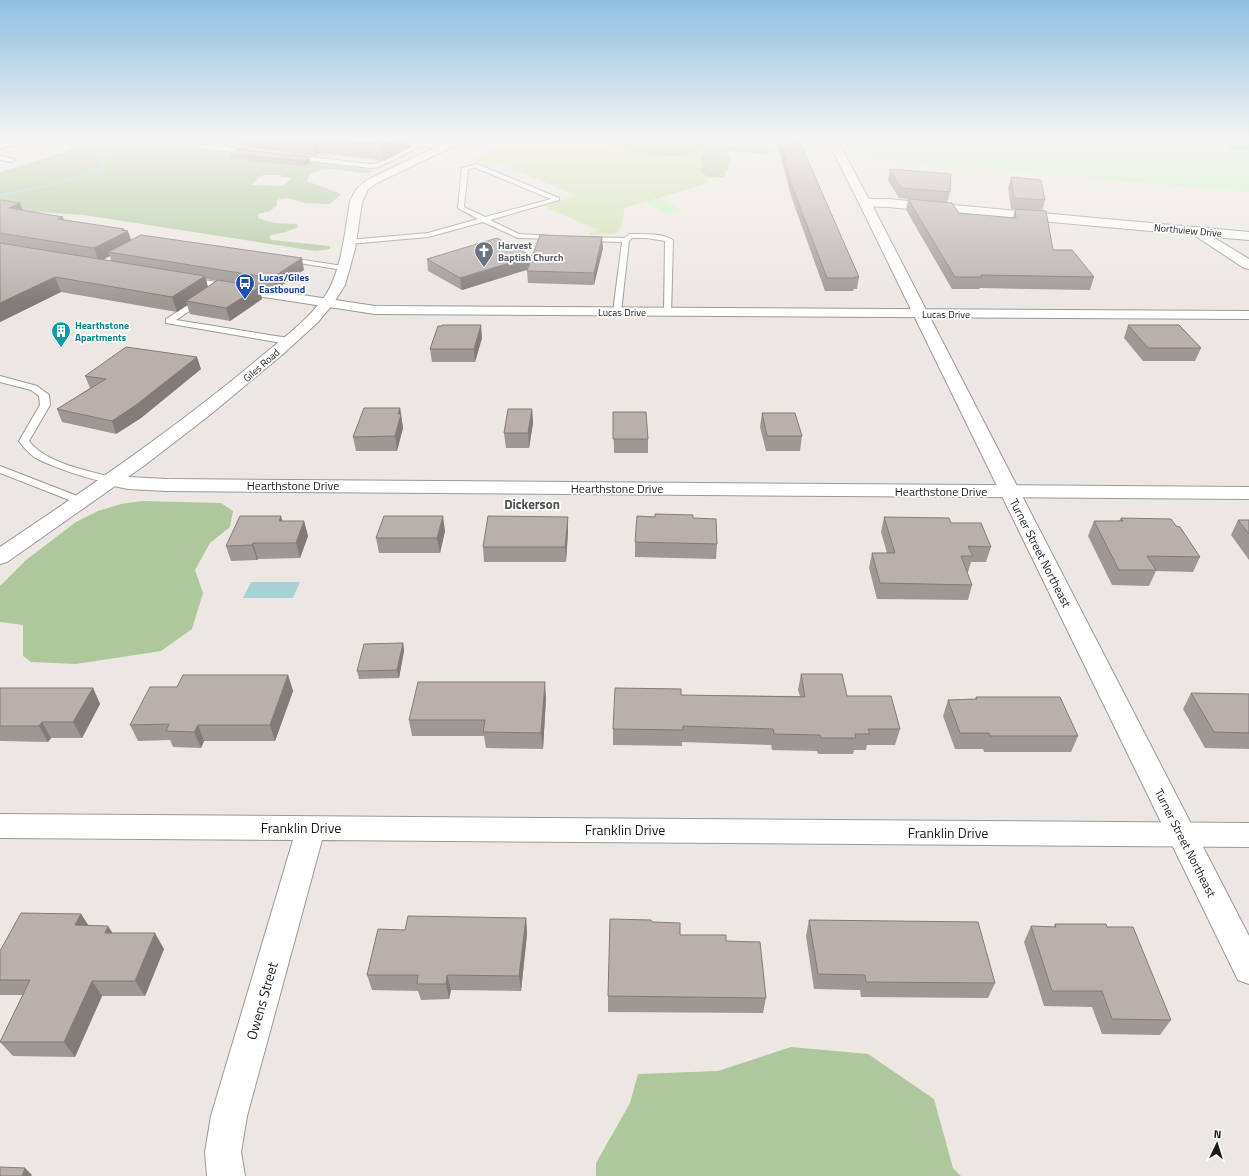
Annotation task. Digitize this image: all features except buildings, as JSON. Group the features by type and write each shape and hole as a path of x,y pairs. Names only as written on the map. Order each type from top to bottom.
{"street":[{"name":"Giles Road","path":"0,557 111,480 214,404 288,341 326,304 335,292 343,268 356,202 360,193"},
{"name":"Turner Street Northeast","path":"860,193 1249,969"},
{"name":"Northview Drive","path":"865,203 888,203 1249,236"},
{"path":"1196,231 1249,265"},
{"name":"Lucas Drive","path":"163,278 215,292 375,310 1249,315"},
{"name":"Hearthstone Drive","path":"111,480 128,483 167,485 1249,493"},
{"name":"Franklin Drive","path":"0,826 1249,835"},
{"name":"Owens Street","path":"226,1176 223,1152 229,1116 311,828"}],"lane":[{"path":"462,193 460,208 518,236 561,238"},
{"path":"349,242 404,238 428,234 557,199 542,193"},
{"path":"617,312 626,240 630,236 642,236 669,240 668,312"},
{"path":"576,238 626,240"},
{"path":"278,258 343,268"},
{"path":"215,292 169,321 288,341"},
{"name":"Hearthstone Drive","path":"0,379 34,388 44,395 45,405 38,420 24,441 26,446 38,455 70,469 111,480"},
{"path":"0,469 81,501"}],"green space":[{"path":"0,193 341,194 330,204 305,203 287,198 279,199 277,201 277,205 270,211 258,214 258,218 274,223 297,224 298,227 286,232 271,235 269,237 272,240 330,246 330,249 315,251 84,215 39,212 25,215 0,211"},
{"path":"570,193 675,193 625,208 620,229 615,234 592,235 589,234 598,230 543,206 577,196"},
{"path":"661,199 683,210 667,213 645,202"},
{"path":"142,501 221,503 233,511 230,527 210,543 195,570 203,593 192,629 161,651 76,664 31,662 23,656 23,625 0,622 0,586 26,560 76,522 98,511 121,504"},
{"path":"791,1047 868,1054 934,1099 953,1168 961,1176 596,1176 596,1163 630,1103 638,1074 718,1071"}],"water":[{"path":"251,582 300,582 293,598 243,598"}],"waterway":[{"path":"0,195 11,193"}],"place":[{"name":"Harvest Baptish Church","path":"484,268"},
{"name":"Lucas/Giles Eastbound","path":"245,300"},
{"name":"Hearthstone Apartments","path":"61,348"}],"district":[{"name":"Dickerson","path":"532,504"}]}
